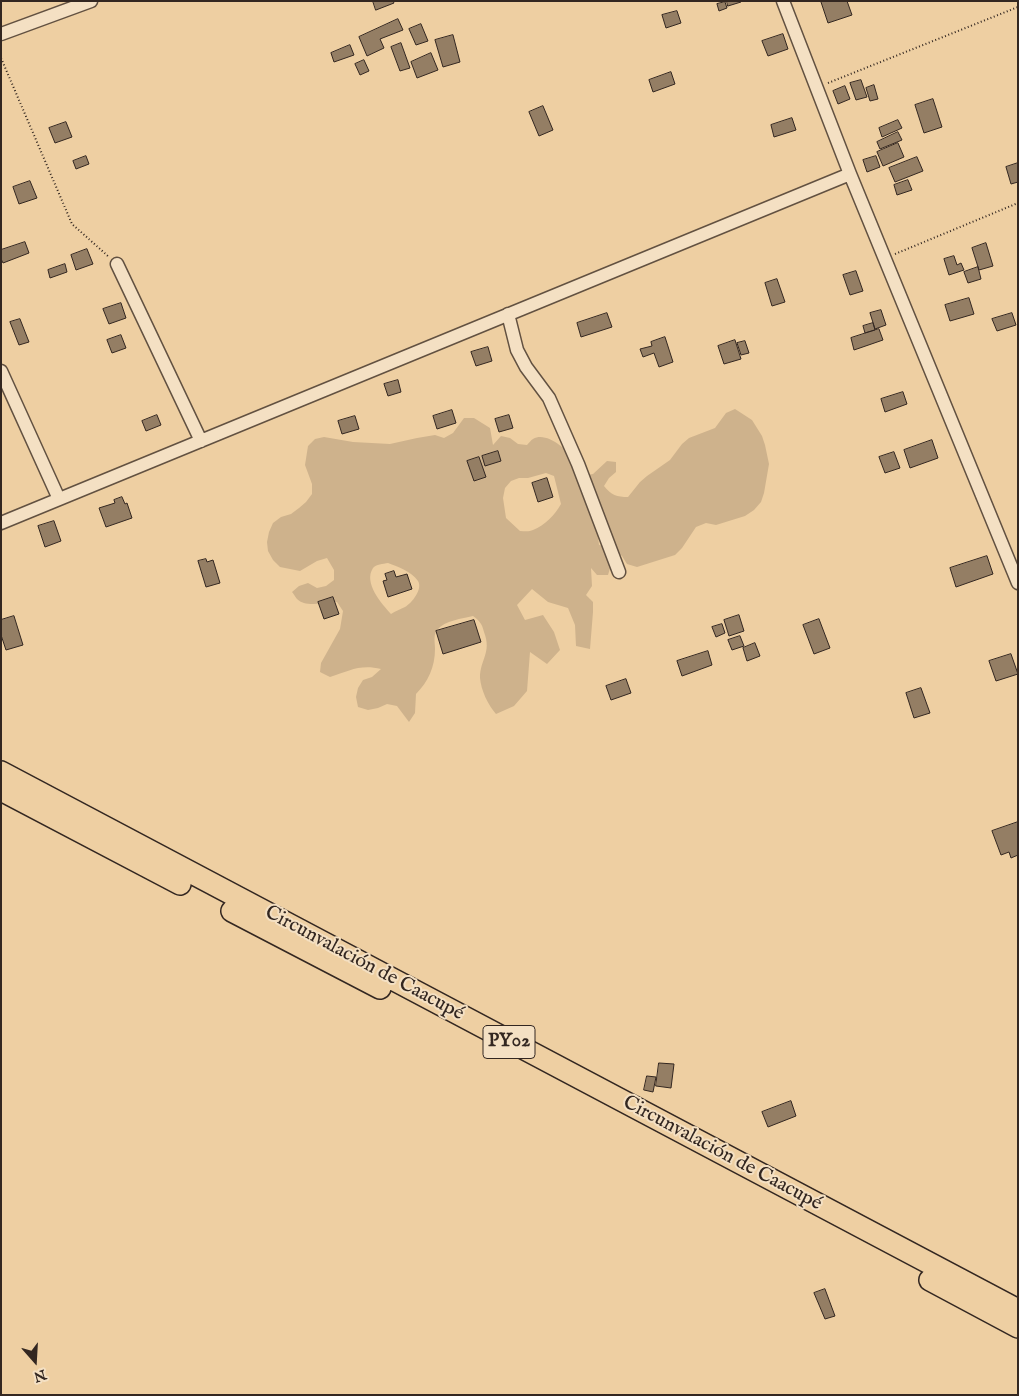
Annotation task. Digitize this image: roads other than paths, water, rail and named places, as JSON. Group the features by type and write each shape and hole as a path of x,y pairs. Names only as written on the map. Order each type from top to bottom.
{"highway":[{"name":"Circunvalación de Caacupé","path":"1,772 1018,1310"},
{"name":"Circunvalación de Caacupé","path":"1,790 595,1101 1018,1327"}],"street":[{"path":"1,34 91,1"},
{"path":"783,1 850,174 1018,583"},
{"path":"1,523 850,174"},
{"path":"117,264 201,441"},
{"path":"508,314 517,350 526,367 549,398 578,464 619,572"},
{"path":"1,371 59,499"}]}
